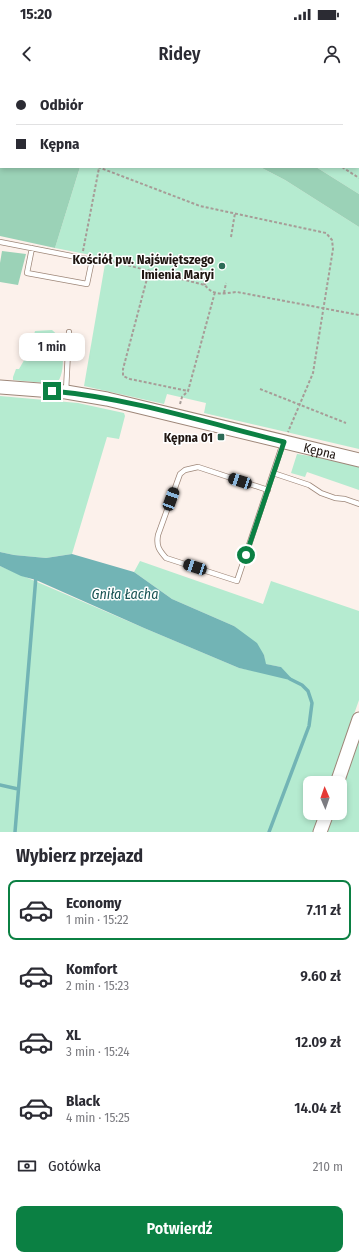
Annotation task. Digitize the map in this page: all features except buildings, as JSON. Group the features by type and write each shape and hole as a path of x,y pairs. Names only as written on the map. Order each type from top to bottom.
{"street":[{"name":"Kępna","path":"0,386 66,392 100,397 286,437 359,460"},
{"path":"339,776 359,720"},
{"path":"320,832 324,820"}],"lane":[{"path":"0,242 32,248 92,260 87,284 27,273 32,248"},
{"path":"66,392 69,332"},
{"path":"268,490 198,467 185,470 180,474 158,536 157,544 160,551 166,558 238,581 286,437"},
{"path":"273,473 309,485 321,493 359,504"}],"path":[{"path":"359,103 359,120"},
{"path":"82,253 98,168"},
{"path":"101,168 188,202 326,233 330,236 333,249 313,373 286,437"},
{"path":"344,168 359,178"},
{"path":"230,237 235,213"},
{"path":"92,260 99,258 205,285"},
{"path":"201,268 205,285 209,291 224,293 237,292 359,315"},
{"path":"149,271 123,369 123,376 130,379 188,391"},
{"path":"224,293 226,283"},
{"path":"178,405 181,404 182,397 188,391 215,292"},
{"path":"260,389 346,424"}],"green space":[{"path":"0,168 80,168 55,248 0,236"},
{"path":"80,168 262,168 285,180 359,227 359,449 204,413 206,403 167,394 164,404 84,386 106,258 55,248"},
{"path":"262,168 318,168 359,194 359,227 285,180"},
{"path":"318,168 359,168 359,194"},
{"path":"2,251 26,254 18,285 0,282 0,263"},
{"path":"52,330 63,340 63,363 61,375 56,384 13,380 16,369 19,369 30,350 35,331"},
{"path":"0,396 78,403 124,413 125,416 119,439 107,437 72,554 46,558 0,552"},
{"path":"297,454 359,467 359,490 307,472 305,477 291,473"},
{"path":"140,561 263,604 271,581 359,611 359,700 332,776 303,776 303,820 317,820 313,832 0,832 0,566 239,668 260,672 281,667 265,664 264,655 234,626 172,599 134,572"},
{"path":"359,739 359,832 327,832 331,820 347,820 346,776"}],"water":[{"name":"Gniła Łacha","path":"0,552 46,558 72,554 134,572 172,599 234,626 257,643 264,655 266,664 281,667 294,681 239,668 36,580 21,576 0,566"}],"waterway":[{"path":"15,832 36,576"},
{"name":"Gniła Łacha","path":"269,832 309,726 312,703 308,691 302,685 290,679"},
{"path":"0,785 18,789"}],"place":[{"name":"Kościół pw. Najświętszego Imienia Maryi","path":"222,266"},
{"name":"Kępna 01","path":"221,437"}],"route":[{"path":"52,391 119,401 284,442 246,555"}]}
